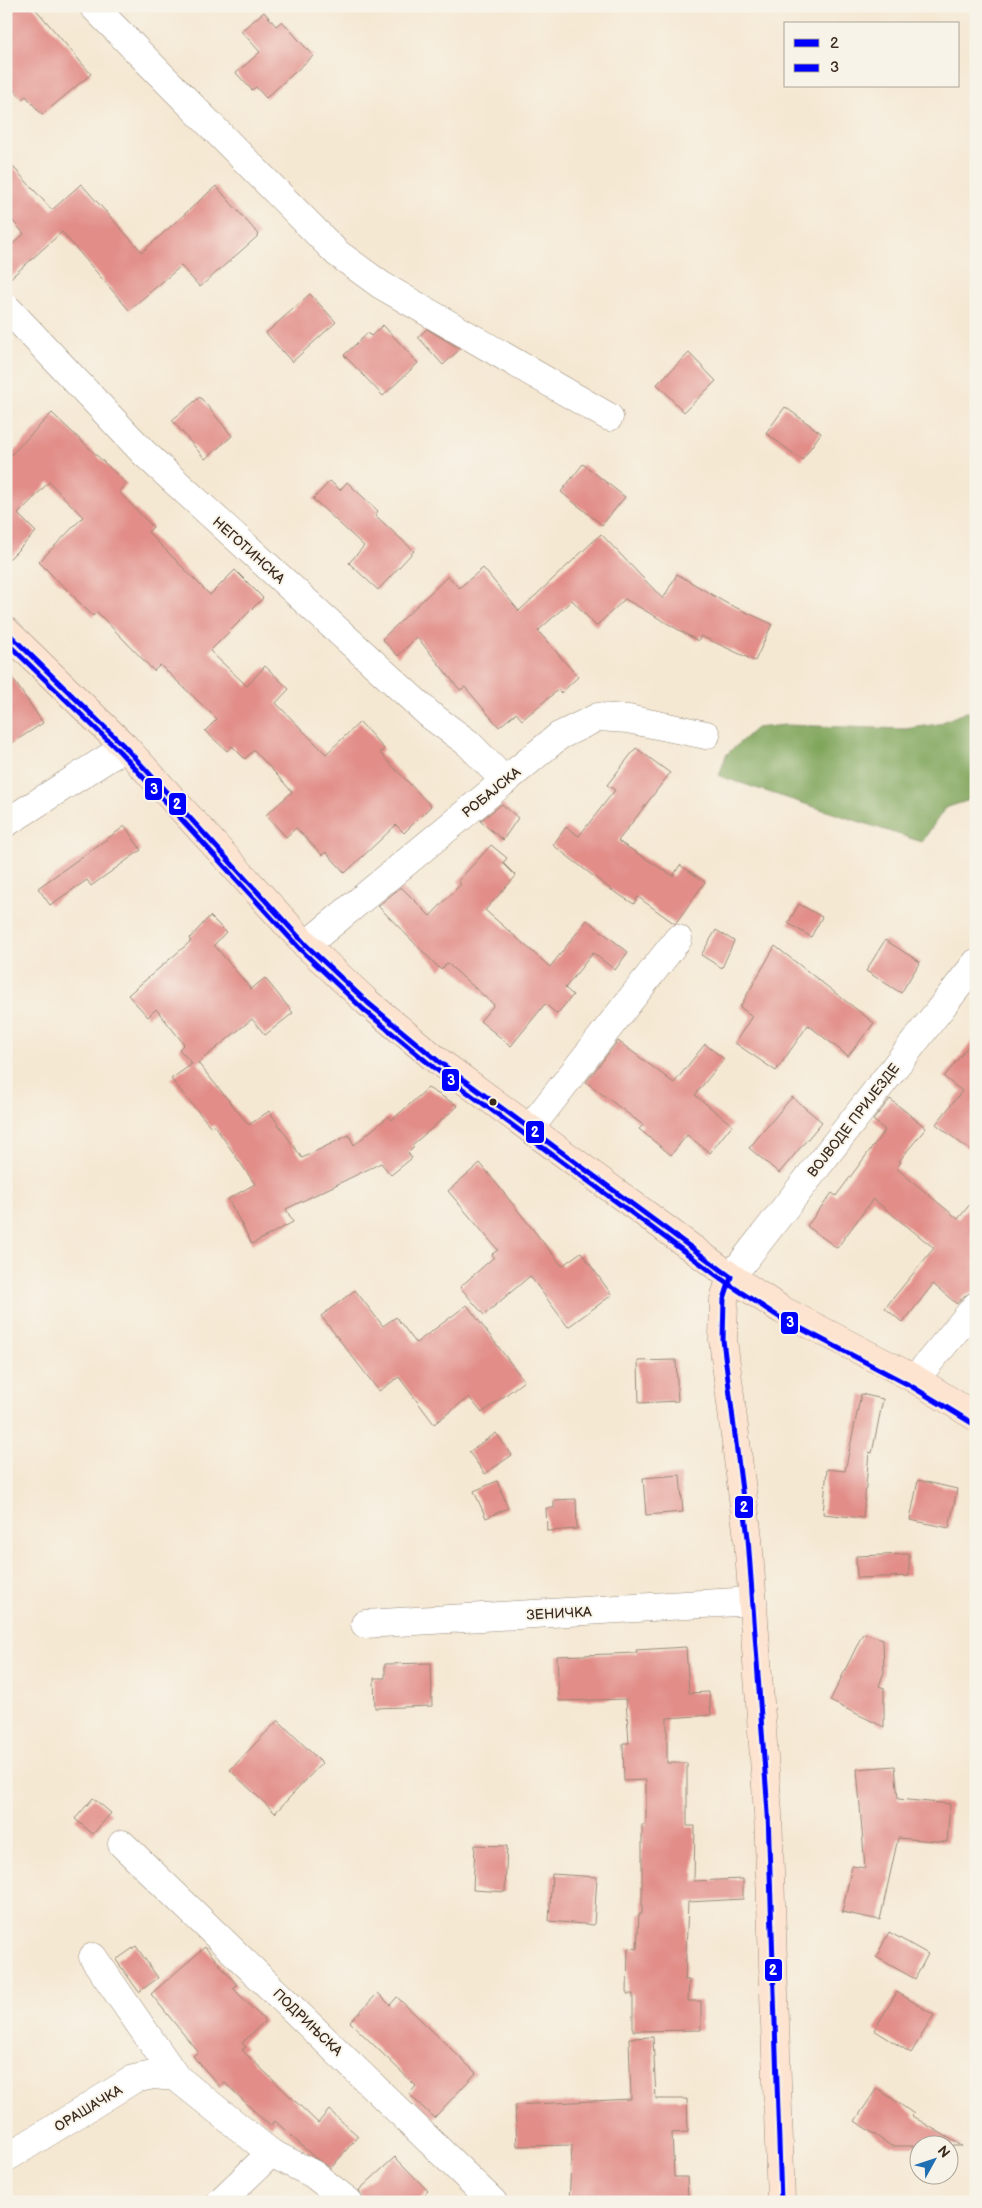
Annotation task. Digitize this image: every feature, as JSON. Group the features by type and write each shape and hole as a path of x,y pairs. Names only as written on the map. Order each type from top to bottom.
{"main road":[{"path":"6,631 125,747 306,944 368,1003 438,1061 731,1277 782,1310 915,1379 976,1417"},
{"path":"731,1277 724,1299 723,1340 748,1538 768,1813 781,2202"}],"street":[{"path":"93,6 337,253 381,285 609,416"},
{"name":"НЕГОТИНСКА","path":"6,307 144,453 430,715 468,742 505,781"},
{"name":"РОБАЈСКА","path":"306,944 559,736 598,717 628,719 706,735"},
{"path":"6,823 125,747"},
{"path":"530,1128 678,939"},
{"name":"ВОЈВОДЕ ПРИЈЕЗДЕ","path":"731,1277 976,963"},
{"path":"915,1379 976,1306"},
{"name":"ЗЕНИЧКА","path":"365,1624 753,1601"},
{"name":"ПОДРИЊСКА","path":"122,1844 494,2202"},
{"path":"93,1958 176,2077 270,2153 312,2174 349,2202"},
{"name":"ОРАШАЧКА","path":"6,2158 134,2080 153,2075 176,2077"},
{"path":"220,2202 270,2153"}],"green space":[{"path":"966,712 976,713 976,798 945,808 922,842 719,776 726,755 756,728 785,725 905,729 938,724"}],"building":[{"path":"6,6 33,6 91,74 42,115 26,96 22,99 6,81"},
{"path":"264,12 276,26 282,21 313,56 266,98 256,87 252,90 236,73 260,52 241,31"},
{"path":"6,159 52,210 81,184 142,252 216,186 259,235 200,287 181,266 129,310 62,232 6,282 6,250 24,234 6,213"},
{"path":"310,294 336,322 292,362 266,333"},
{"path":"383,325 418,363 383,396 344,355 368,333 371,336"},
{"path":"427,329 460,349 443,365 418,337"},
{"path":"689,353 716,381 684,412 657,384"},
{"path":"200,397 232,436 205,459 172,420"},
{"path":"785,407 821,433 802,460 766,433"},
{"path":"52,413 127,484 119,492 153,527 148,532 210,595 235,570 263,598 210,651 247,686 265,666 289,689 276,703 326,754 360,722 384,749 380,753 431,806 404,833 396,825 345,873 326,852 322,855 296,828 286,837 266,815 292,792 277,775 254,750 245,759 232,746 227,751 205,731 217,719 160,665 154,671 97,612 93,616 39,562 83,517 49,482 18,514 36,532 6,562 6,460"},
{"path":"583,464 625,497 602,525 561,492"},
{"path":"330,481 340,490 347,482 378,511 375,515 414,551 378,590 349,563 364,546 313,499"},
{"path":"601,534 663,599 677,574 726,603 772,624 755,661 701,636 698,641 625,599 596,626 572,600 538,631 578,677 561,693 558,690 522,720 516,713 499,727 465,687 460,690 417,637 398,656 382,639 448,576 459,588 483,568 519,611"},
{"path":"6,669 43,723 6,747"},
{"path":"636,748 670,773 618,841 673,876 680,865 705,882 675,924 638,897 634,904 610,889 553,845 566,827 579,836 615,790 607,785"},
{"path":"502,804 518,818 503,840 480,821"},
{"path":"125,826 141,850 91,886 87,880 50,905 38,888"},
{"path":"491,845 507,858 503,863 516,876 485,910 550,967 587,920 628,952 615,970 593,953 565,988 573,995 557,1014 545,1004 511,1046 480,1021 494,1005 447,963 441,970 378,906 401,887 430,916 461,884 458,881"},
{"path":"799,904 822,917 811,937 788,923"},
{"path":"210,916 226,932 214,945 251,989 265,978 293,1013 265,1035 252,1019 198,1063 249,1125 269,1111 302,1158 349,1135 354,1145 389,1116 392,1120 428,1088 458,1106 412,1145 414,1147 408,1153 412,1158 391,1175 381,1163 286,1209 293,1222 252,1244 228,1199 255,1184 214,1125 211,1127 171,1079 192,1064 179,1049 184,1044 156,1009 148,1017 128,995 191,941 189,939"},
{"path":"716,930 734,941 722,968 701,955"},
{"path":"885,940 920,962 901,993 866,971"},
{"path":"775,946 874,1023 848,1056 808,1025 776,1071 735,1043 752,1016 740,1007"},
{"path":"976,1036 976,1155 936,1124 962,1091 944,1077"},
{"path":"618,1041 674,1083 705,1044 724,1059 695,1095 732,1125 710,1153 687,1135 671,1155 639,1129 643,1125 586,1082"},
{"path":"792,1097 822,1122 779,1173 749,1148"},
{"path":"890,1099 926,1128 899,1161 901,1162 896,1168 958,1219 976,1197 976,1291 964,1296 957,1304 933,1284 903,1323 885,1308 934,1248 873,1199 837,1248 807,1226 832,1193 836,1196 885,1130 873,1120"},
{"path":"480,1163 562,1266 581,1252 612,1295 568,1327 530,1276 484,1315 460,1287 494,1257 492,1254 498,1250 448,1191"},
{"path":"355,1290 383,1326 396,1317 416,1343 467,1305 524,1381 482,1413 469,1397 434,1424 399,1377 379,1391 321,1316"},
{"path":"676,1360 678,1401 639,1403 638,1361"},
{"path":"861,1394 883,1399 872,1453 869,1452 863,1518 823,1514 827,1469 845,1471"},
{"path":"496,1433 512,1455 485,1474 469,1452"},
{"path":"680,1475 683,1512 646,1515 643,1478"},
{"path":"918,1480 957,1489 949,1528 910,1520"},
{"path":"497,1481 508,1508 486,1518 474,1491"},
{"path":"576,1499 577,1529 547,1531 546,1508 554,1508 554,1500"},
{"path":"909,1554 909,1576 857,1578 856,1556"},
{"path":"863,1633 883,1639 884,1672 879,1686 884,1688 884,1727 830,1701"},
{"path":"686,1647 689,1693 709,1692 711,1715 667,1718 667,1763 687,1763 687,1826 695,1826 694,1881 743,1879 743,1899 688,1902 685,1980 689,1980 688,2001 701,2001 701,2030 633,2031 633,1994 627,1994 628,1948 637,1949 639,1914 642,1914 642,1825 646,1825 646,1780 624,1781 623,1743 629,1743 626,1699 559,1701 557,1656 637,1653 636,1650"},
{"path":"431,1663 432,1706 375,1708 374,1678 385,1678 385,1664"},
{"path":"278,1720 322,1763 275,1813 230,1770"},
{"path":"895,1766 898,1799 950,1804 947,1842 898,1838 880,1920 842,1912 852,1866 865,1868 857,1769"},
{"path":"93,1798 111,1813 93,1834 75,1819"},
{"path":"475,1845 507,1846 505,1892 473,1890"},
{"path":"552,1874 597,1877 594,1925 549,1921"},
{"path":"889,1932 928,1954 915,1979 876,1957"},
{"path":"136,1946 158,1978 139,1992 116,1960"},
{"path":"205,1947 237,1985 233,1988 265,2021 242,2043 246,2047 242,2050 318,2123 329,2110 358,2136 331,2168 315,2158 275,2121 270,2126 225,2083 220,2087 193,2056 198,2052 151,1994"},
{"path":"897,1992 934,2015 911,2053 874,2030"},
{"path":"378,1993 390,2005 397,1997 476,2073 434,2118 409,2094 416,2086 350,2022"},
{"path":"653,2037 656,2099 687,2099 688,2132 672,2133 674,2177 687,2177 688,2202 569,2202 572,2145 517,2146 515,2105 631,2099 629,2038"},
{"path":"877,2088 914,2114 912,2116 945,2136 910,2136 910,2146 891,2146 855,2121"},
{"path":"395,2157 428,2191 417,2202 364,2202 359,2190"}],"transit line":[{"name":"2","path":"6,631 125,747 306,945 368,1003 438,1061 731,1277"},
{"name":"3","path":"6,642 120,752 301,950 363,1009 433,1067 727,1283 779,1317 911,1386 972,1423"},
{"name":"2","path":"731,1277 724,1299 723,1340 748,1538 768,1813 781,2202"}]}
